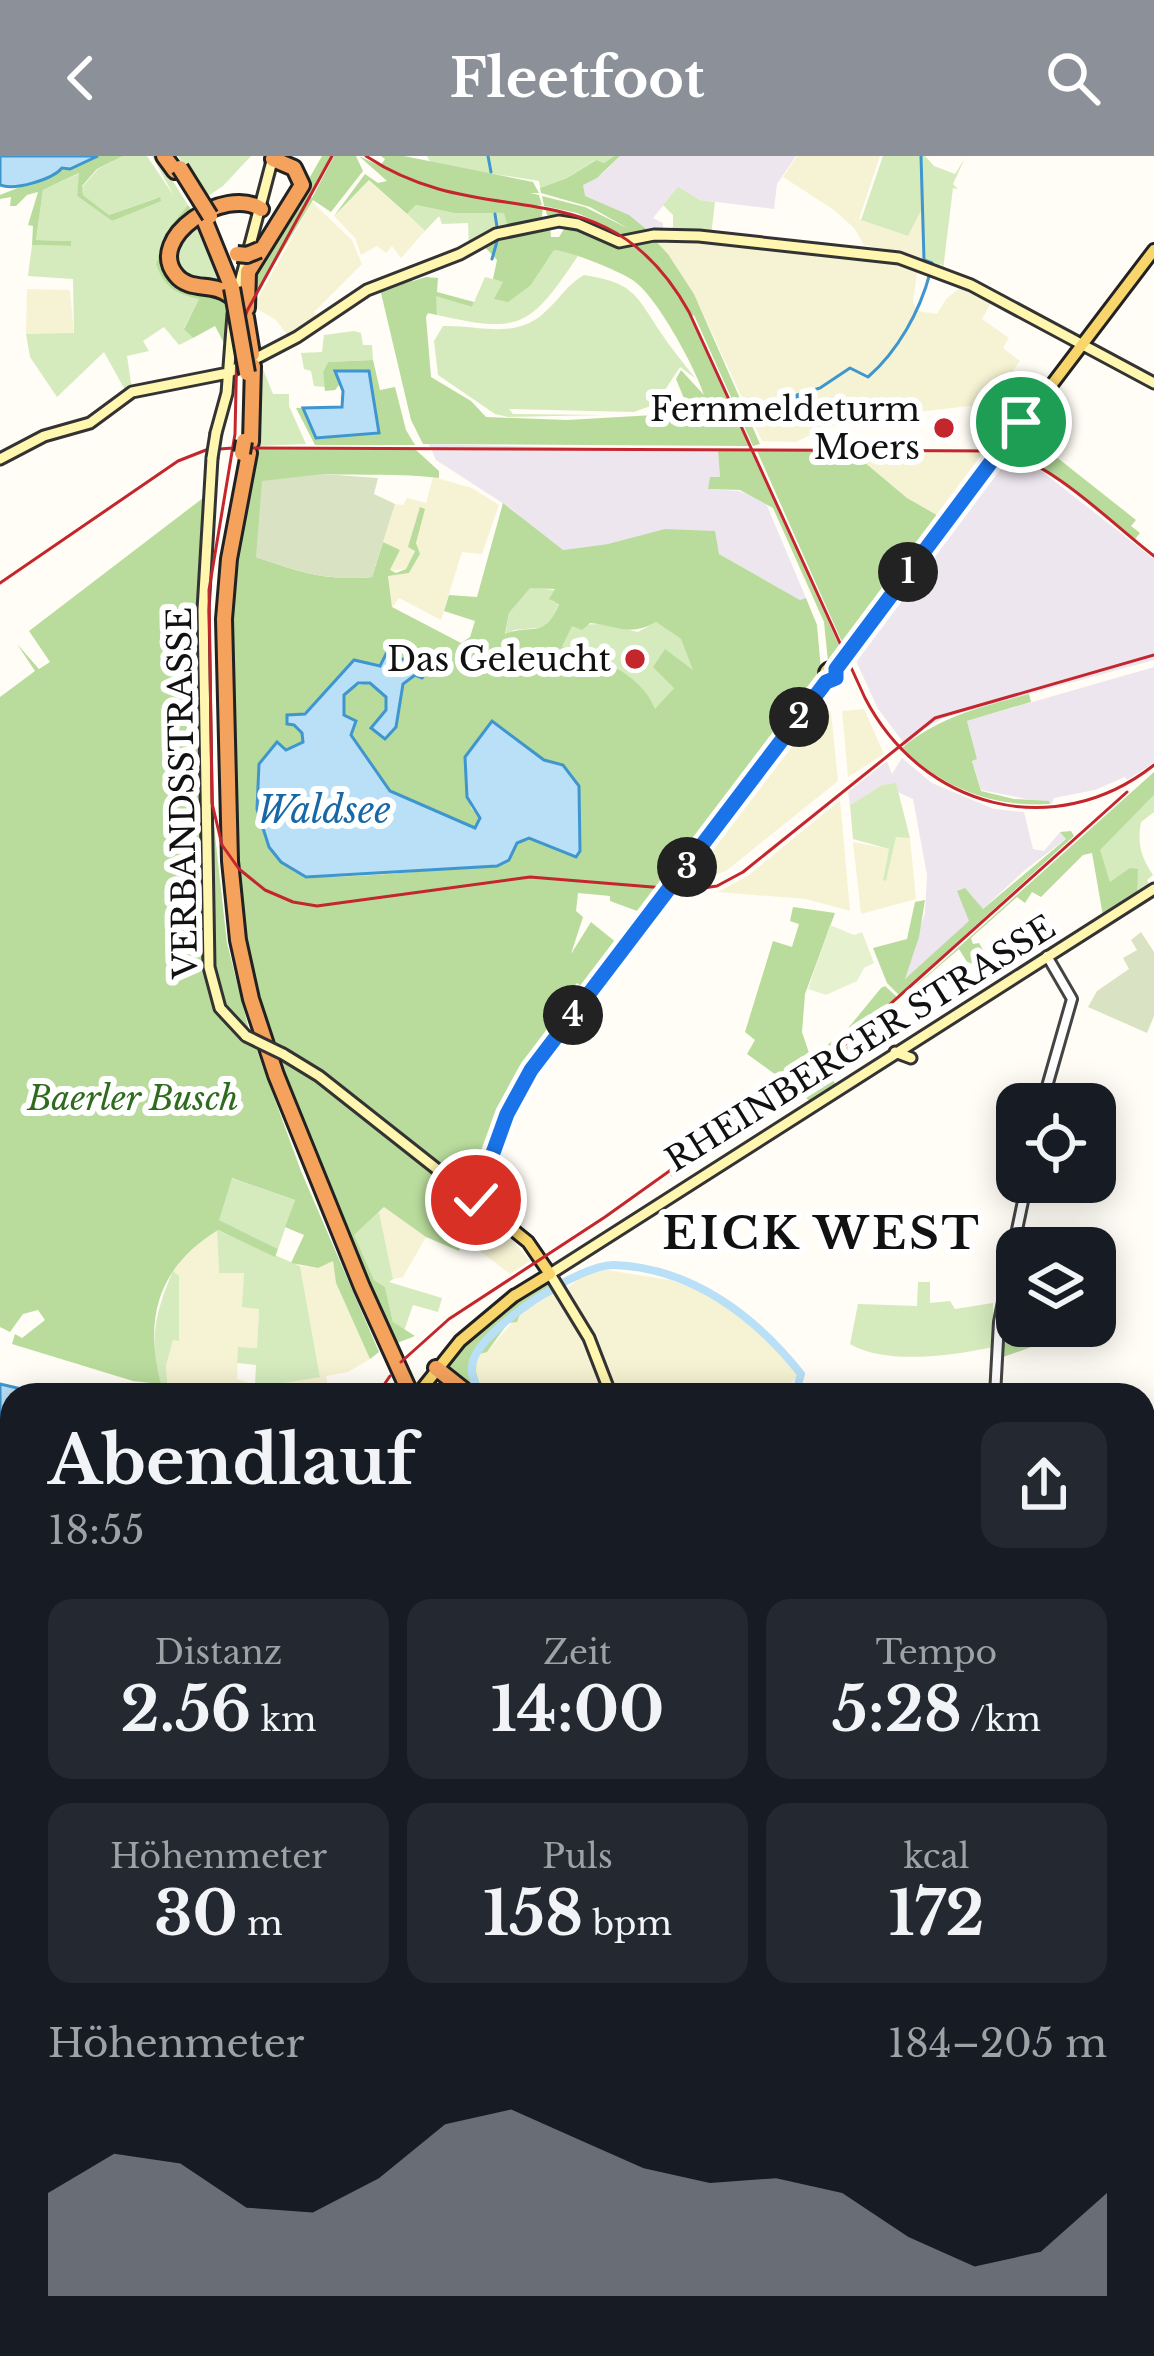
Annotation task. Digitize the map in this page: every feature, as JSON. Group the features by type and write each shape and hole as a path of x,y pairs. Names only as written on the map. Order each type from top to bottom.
{"highway":[{"path":"168,156 212,226 237,254 247,256 262,246"},
{"path":"239,300 262,246 296,198 297,175 274,164"},
{"path":"239,300 220,287 180,280 173,272 173,246 195,217 225,205 259,202"},
{"path":"194,285 210,278 218,265 212,226"},
{"path":"212,226 239,300 250,364 247,447 223,557 218,620 226,902 235,962 250,1020 327,1211 424,1383"}],"main road":[{"path":"223,375 259,202 274,164"},
{"path":"0,460 44,436 90,423 132,392 223,375 297,337 374,287 460,254 500,232 544,222 569,221 619,242 654,235 714,237 866,252 922,265 971,285 1154,382"},
{"path":"476,1200 507,1114 531,1070 1154,250"},
{"name":"VERBANDSSTRASSE","path":"223,375 227,386 212,458 203,610 212,990 228,1018 246,1036 312,1071 528,1242 589,1338 606,1383"},
{"name":"RHEINBERGER STRASSE","path":"424,1383 466,1334 514,1296 554,1279 596,1243 1154,889"},
{"path":"910,1030 923,1034"},
{"path":"895,1052 911,1058"}],"street":[{"path":"1047,956 1071,1005 1048,1083"},
{"path":"995,1383 999,1322 1023,1203"}],"shaded area":[{"path":"620,156 796,156 777,184 774,209 700,200 678,188 653,218 663,223 663,232 651,233 584,196 582,185"},
{"path":"797,156 880,156 859,219 908,236 921,211 923,259 864,245 834,210 783,177"},
{"path":"369,180 425,231 401,258 392,246 386,253 377,246 361,255 355,238 334,216"},
{"path":"312,202 352,240 362,264 314,312 318,319 290,338 276,320 257,309 256,302"},
{"path":"651,236 865,253 918,266 913,302 917,311 937,314 960,288 991,303 982,319 1009,338 1003,348 1020,361 985,409 969,406 901,414 827,427 796,442 762,441 694,294"},
{"path":"27,289 70,290 74,334 26,334"},
{"path":"429,444 718,451 720,477 708,489 739,491 765,501 806,598 800,600 719,554 608,544 563,550 513,510 436,460"},
{"path":"851,451 997,452 975,473 944,519 907,498"},
{"path":"1018,458 1039,469 1154,559 1154,660 946,717 923,729 906,746 878,709 852,652 996,464"},
{"path":"433,477 472,488 499,505 482,554 462,552 441,620 399,598 392,608 388,575 409,573 419,554 416,543 409,547 415,550 406,569 390,571 400,550 383,542 395,504 403,505 407,498 426,503"},
{"path":"1154,667 1154,762 1146,768 1127,780 1054,798 1052,804 981,790 967,721"},
{"path":"864,709 884,754 848,777 842,711"},
{"path":"831,712 838,781 726,871 696,882 691,879 796,734 813,715"},
{"path":"902,758 932,783 994,809 1024,812 1033,849 1044,851 1060,832 1067,838 1025,870 907,979 904,976 925,913 927,875 913,799 882,785 850,805 848,792 887,761 892,774"},
{"path":"840,800 850,911 806,899 718,892 749,875"},
{"path":"896,836 910,838 916,899 861,914 853,842 889,849 886,880"},
{"path":"473,1206 496,1221 530,1261 510,1274 463,1238"},
{"path":"384,1207 426,1237 403,1277 393,1279 379,1212"},
{"path":"217,1230 219,1272 244,1273 259,1308 257,1348 238,1347 237,1379 250,1383 167,1383 173,1339 179,1340 179,1277 173,1271 190,1247"},
{"path":"333,1259 336,1283 370,1359 348,1372 326,1376 327,1383 284,1383 320,1376 300,1266 318,1268"},
{"path":"607,1270 670,1280 717,1297 764,1333 799,1375 792,1383 612,1383 601,1350 567,1288 588,1272"},
{"path":"556,1292 586,1344 601,1383 481,1383 477,1355 487,1352 521,1312"}],"green space":[{"path":"98,156 123,156 97,169 82,186 83,195 109,215 160,197 161,201 112,221 77,196 79,173 43,190 36,240 71,241 71,246 32,245 33,226 28,225 38,192 16,206 10,206 11,197 0,199 0,195"},
{"path":"123,156 147,156 174,196 152,156 157,156 188,205 161,243 199,299 184,328 193,338 179,345 164,327 143,341 149,351 127,356 132,389 125,390 104,352 57,397 30,357 26,334 74,333 73,279 28,276 32,245 71,246 71,241 36,240 43,190 80,173 77,196 112,221 159,197 109,215 83,195 82,187 98,169"},
{"path":"178,156 251,156 205,198"},
{"path":"282,156 302,163 310,177 322,156 331,156 309,195 312,198 334,156 356,156 363,171 331,212 313,200 249,306 248,283 307,191 302,170"},
{"path":"359,156 380,166 385,159 381,156 404,156 533,182 539,193 530,193 539,195 541,222 508,228 504,213 454,213 416,205 407,214 369,180 334,216 365,174 378,183 387,181"},
{"path":"427,156 614,156 604,163 595,160 540,188 539,181 444,166 430,162"},
{"path":"620,156 583,185 585,196 629,215 651,233 626,239 547,215 545,208 606,226 544,206 542,196 585,207 629,229 590,207 541,193 540,188"},
{"path":"883,156 925,156 934,166 955,174 965,158 953,184 958,189 953,188 943,270 941,263 939,267 923,261 921,211 908,236 861,220"},
{"path":"678,187 700,200 715,202 711,235 668,233 673,215 663,205"},
{"path":"188,205 195,215 171,241 175,282 229,298 225,345 215,326 193,338 184,329 199,299 172,288 156,264 170,227"},
{"path":"416,205 454,213 505,212 508,228 469,249 468,223 442,224 439,216 425,231 407,214"},
{"path":"199,221 230,293 175,282 171,241"},
{"path":"550,223 551,237 559,237 568,223 613,243 651,236 694,294 760,444 753,446 694,315 690,317 749,446 423,444 411,420 381,293 383,286 407,275 413,281 438,278 437,292 474,302 472,307 436,296 437,315 426,317 431,377 471,401 486,417 567,420 690,413 676,379 681,370 704,395 654,302 618,272 554,250 531,285 508,302 494,299 503,282 493,279 497,260 482,244"},
{"path":"554,250 578,256 548,298 521,319 488,324 437,315 435,295 472,307 485,277 504,282 501,290 531,285"},
{"path":"584,275 630,291 695,378 680,367 656,404 634,412 509,409 513,414 604,415 508,417 495,414 438,375 434,341 443,326 498,329 524,325"},
{"path":"361,333 363,345 372,345 373,360 328,362 323,372 325,387 314,386 301,353 322,352 324,335"},
{"path":"259,359 273,394 289,394 289,406 306,444 257,446"},
{"path":"373,360 380,390 395,387 406,430 415,445 315,445 296,408 303,408 316,438 379,433 369,371 336,372 340,384 325,391 323,372 328,362"},
{"path":"1021,429 1136,520 1131,526 1140,533 1135,539 1047,471 1007,449"},
{"name":"Baerler Busch","path":"254,449 416,450 439,471 439,478 323,474 256,557 313,574 372,577 383,542 400,550 390,570 396,573 406,569 415,551 408,547 420,507 425,509 416,543 420,554 409,573 388,576 392,607 461,643 470,637 475,621 444,611 449,595 477,597 503,503 563,550 665,529 715,531 719,554 800,600 806,598 817,625 822,681 648,915 610,901 610,896 578,893 576,911 583,917 571,954 591,922 623,948 589,992 577,983 571,990 582,1000 555,1029 558,1032 520,1083 476,1186 461,1183 297,1065 473,1206 459,1251 426,1237 384,1207 354,1235 374,1280 385,1287 393,1322 415,1336 392,1345 270,1048 256,1002 237,902 230,592","holes":["530,588 555,589 549,599 559,604 554,615 543,626 505,634 509,613","656,622 681,639 693,670 665,649 653,667 674,688 655,709 628,676 603,661 562,647 572,626 582,630 590,623 631,630","417,658 430,668 422,678 416,675 403,684 398,713 386,710 386,697 370,683 348,687 345,693 344,709 354,730 351,735 390,791 475,829 481,818 471,808 465,757 492,721 550,761 577,799 580,851 529,838 517,843 509,860 467,866 336,877 299,874 286,865 260,813 257,793 264,764 274,747 288,750 303,742 294,725 339,675 363,662 380,666"]},
{"path":"718,451 751,451 843,654 835,664 828,662 824,622 773,508 740,490 708,489 710,477 720,477"},
{"path":"757,451 851,451 907,498 944,519 846,651"},
{"path":"323,474 378,478 374,494 395,504 372,577 313,574 256,557 262,481"},
{"name":"Baerler Busch","path":"203,498 198,631 205,938 173,946 205,943 210,993 220,1016 255,1045 301,1171 379,1352 370,1359 336,1283 333,1261 318,1268 291,1263 304,1235 285,1227 295,1200 232,1178 219,1220 278,1249 275,1257 218,1230 179,1263 159,1302 155,1323 161,1383 133,1381 12,1344 15,1334 22,1338 45,1320 38,1310 23,1314 10,1332 0,1327 0,697 35,671 17,644 39,669 50,662 29,631"},
{"path":"530,587 568,592 552,602 560,601 548,627 514,630 505,637 509,613"},
{"path":"656,622 681,639 695,673 664,650 674,688 655,710 641,688 562,647 572,625 601,624 638,632"},
{"path":"1029,694 1031,702 967,721 977,759 972,761 981,791 1050,804 1009,803 970,792 934,774 902,748 946,720"},
{"path":"1154,772 1154,795 1100,850 1110,882 1130,868 1138,869 1137,896 1103,916 1092,853 1083,855 1041,897 1032,892 1025,903 1017,897 971,938 995,971 967,962 959,949 902,998"},
{"path":"896,783 910,838 896,837 886,881 889,849 853,839 850,805 882,785"},
{"path":"1154,795 1154,812 1141,822 1140,837 1153,875 1147,880 1151,887 1137,896 1110,882 1099,850"},
{"path":"209,825 214,826 227,943 250,1034 226,1008 215,981"},
{"path":"1071,831 1074,836 899,995 887,983 873,948 907,939 915,902 925,900 905,979 969,921 957,891 965,888 983,909 1066,839 1060,832"},
{"path":"793,907 835,913 805,994 802,1032 811,1059 849,1027 881,988 885,986 897,997 827,1058 669,1172 705,1137 783,1080 747,1054 755,1040 745,1032 773,941 792,947 799,924 790,921"},
{"path":"830,925 854,935 862,932 874,963 864,968 857,981 826,995 808,989"},
{"path":"1141,932 1154,952 1154,1016 1147,1033 1088,1007 1097,991 1129,969 1123,958 1137,950 1131,940"},
{"path":"901,1000 824,1068 837,1086 811,1103 797,1088 728,1142 670,1175 833,1059"},
{"path":"231,1178 295,1200 278,1249 218,1220"},
{"path":"379,1212 393,1279 389,1282 442,1298 438,1312 413,1305 404,1331 393,1322 385,1287 374,1280 353,1235"},
{"path":"217,1230 300,1266 320,1377 255,1383 256,1365 237,1363 238,1347 257,1348 259,1309 242,1307 244,1273 219,1273"},
{"path":"173,1271 179,1276 179,1341 173,1340 167,1383 159,1383 155,1361 161,1303"},
{"path":"549,1281 556,1292 521,1311 517,1322 508,1323 487,1352 477,1355 480,1383 458,1383 441,1369 490,1319"},
{"path":"918,1282 930,1282 930,1303 950,1301 955,1309 993,1303 993,1347 900,1357 850,1344 858,1304 917,1306"},
{"path":"1002,1347 1031,1347 1003,1357"}],"water":[{"path":"0,156 98,156 33,183 7,186 0,185"},
{"path":"335,371 369,371 379,433 316,438 303,408 342,407 343,391"},
{"name":"Waldsee","path":"386,654 408,661 417,658 431,668 422,678 415,675 403,684 396,727 385,739 371,728 386,710 386,697 370,683 358,683 344,695 344,715 356,721 351,735 390,791 475,828 480,818 467,797 465,757 492,721 544,760 563,765 579,786 580,851 576,857 529,838 517,843 509,860 497,866 306,877 281,862 269,847 257,809 259,764 277,742 286,750 303,742 302,733 287,724 287,715 305,714 354,660 380,666"}],"waterway":[{"path":"488,156 491,172"},
{"path":"921,156 924,260 932,263"},
{"path":"495,214 497,227"},
{"path":"492,259 498,238"},
{"path":"748,403 794,405 797,395 820,388 850,368 868,377 906,330 930,273"},
{"path":"475,1383 473,1361 513,1315 579,1275 614,1265 670,1275 720,1299 783,1353 801,1374 798,1383"}],"railway":[{"path":"332,156 247,311 237,343 235,434 209,590 212,803 222,845 239,869 265,890 317,906 530,877 689,890 717,886 743,872 935,718 1154,655"},
{"path":"366,156 411,180 456,193 582,218 620,235 656,265 689,312 865,698 890,736 920,766 955,788 993,802 1034,808 1075,803 1115,789 1154,765"},
{"path":"0,583 178,461 206,450 233,448 1000,451 1061,481 1154,556"},
{"path":"401,1362 449,1319 605,1217 839,1050 1127,792"},
{"path":"385,1383 390,1376"}],"place":[{"name":"Fernmeldeturm Moers","path":"944,428"},
{"name":"Das Geleucht","path":"635,659"}],"district":[{"name":"EICK WEST","path":"822,1233"}],"route":[{"path":"476,1200 507,1114 531,1070 828,679 836,678 836,669 1021,422"}]}
